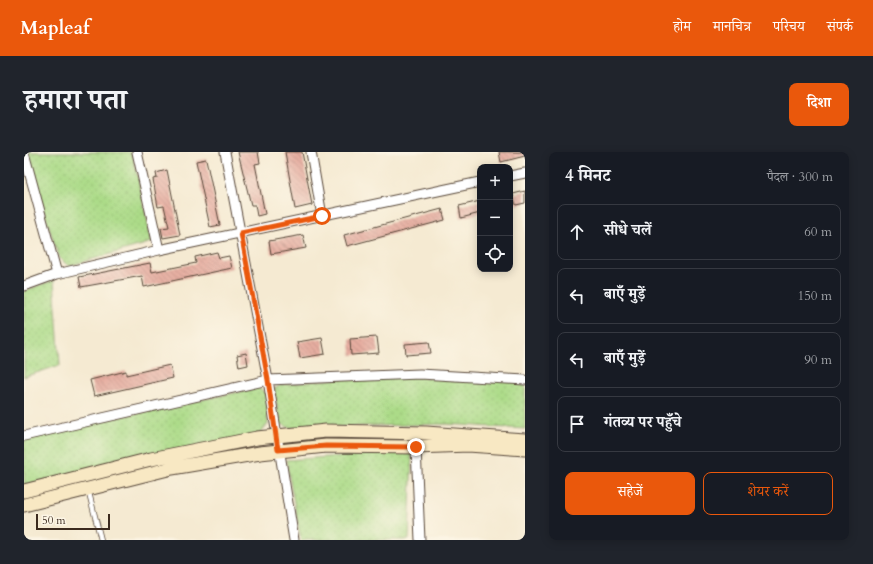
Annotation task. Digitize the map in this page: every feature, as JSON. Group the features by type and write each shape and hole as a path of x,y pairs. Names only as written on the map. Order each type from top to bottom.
{"street":[{"path":"137,152 159,250"},
{"path":"225,152 268,380 278,450 294,540"},
{"path":"311,152 322,216"},
{"path":"24,153 58,274"},
{"path":"513,175 525,173"},
{"path":"24,286 58,274 159,250 477,183"},
{"path":"24,436 268,380 420,374 525,380"},
{"path":"24,491 151,459 276,436 326,430 525,440"},
{"path":"404,433 410,447 420,540"},
{"path":"24,505 172,468 278,450 326,446 410,447 468,445 525,449"}],"lane":[{"path":"85,476 100,540"}],"green space":[{"path":"25,152 132,152 152,242 69,266 59,258"},
{"path":"54,280 60,365 24,377 24,291"},
{"path":"411,377 525,381 525,429 447,424 290,428 280,423 274,389 281,385 336,379"},
{"path":"258,388 266,393 268,424 259,434 24,485 24,440 62,429"},
{"path":"412,451 409,540 301,540 286,460"}],"building":[{"path":"238,152 258,152 260,163 255,164 265,214 257,216 255,205 251,205"},
{"path":"285,152 302,152 312,205 295,209"},
{"path":"499,152 525,152 525,156 501,162"},
{"path":"206,159 220,225 210,227 196,161"},
{"path":"167,170 180,235 163,238 161,228 169,227 164,206 158,207 153,179 157,178 156,173"},
{"path":"525,191 525,203 516,205 513,194"},
{"path":"477,202 477,214 461,218 459,206"},
{"path":"442,209 445,220 347,246 344,235"},
{"path":"303,235 306,248 271,254 269,241"},
{"path":"217,252 219,258 229,256 232,268 144,287 142,276 81,287 79,277 150,263 152,272 196,263 195,257"},
{"path":"377,337 379,353 351,355 350,339"},
{"path":"322,338 325,354 300,358 297,342"},
{"path":"429,342 431,353 406,355 405,344"},
{"path":"246,353 248,365 239,367 237,355"},
{"path":"170,365 173,378 94,396 90,380 126,371 126,375"}],"route":[{"path":"322,216 241,233 268,380 278,450 326,446 416,447"}]}
